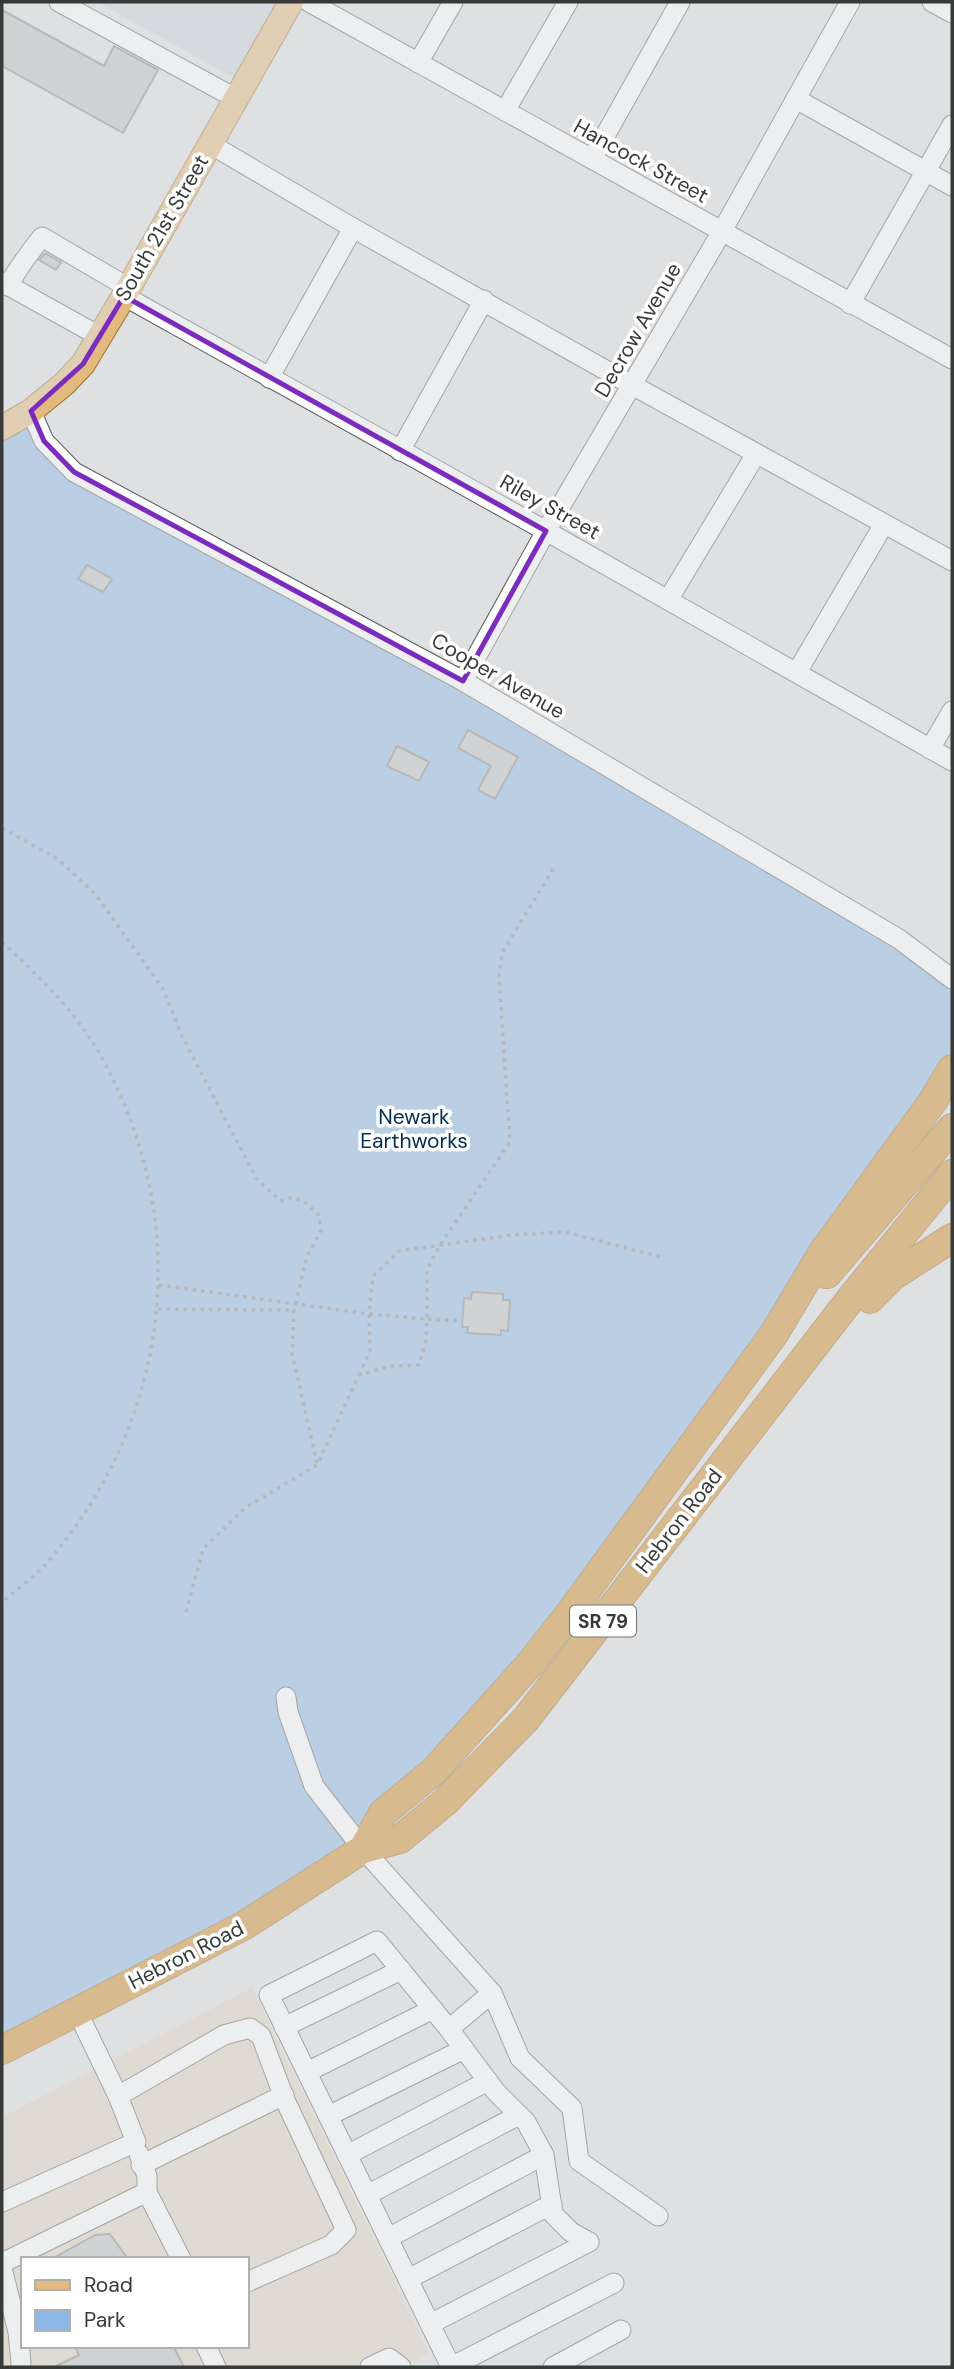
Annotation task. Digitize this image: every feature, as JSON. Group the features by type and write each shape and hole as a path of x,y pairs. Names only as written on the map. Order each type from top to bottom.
{"highway":[{"path":"774,1334 823,1252 933,1101 952,1069"},
{"name":"SR 79","path":"774,1334 952,1128"},
{"name":"SR 79","path":"809,1355 852,1297 952,1174"},
{"path":"809,1355 894,1275 952,1238"},
{"name":"Hebron Road","path":"363,1849 383,1813 434,1771 530,1664 774,1334"},
{"name":"Hebron Road","path":"2,2050 245,1925 363,1849 400,1839 445,1802 526,1719 809,1355"}],"main road":[{"name":"South 21st Street","path":"3,426 31,411 65,384 83,364 291,2"}],"street":[{"path":"60,2 234,98"},
{"name":"Hancock Street","path":"309,2 952,359"},
{"path":"418,63 453,2"},
{"path":"505,111 568,2"},
{"path":"592,159 680,2"},
{"name":"Decrow Avenue","path":"464,681 546,531 721,233 850,2"},
{"path":"932,2 952,13"},
{"path":"796,99 952,186"},
{"path":"850,304 952,125"},
{"path":"210,144 632,386 952,561"},
{"path":"269,378 353,228"},
{"name":"Riley Street","path":"5,287 42,237 126,292 269,378 952,761"},
{"path":"5,287 99,336"},
{"path":"400,451 484,300"},
{"name":"Cooper Avenue","path":"31,411 44,440 74,472 464,681 888,932 952,979"},
{"path":"667,600 756,454"},
{"path":"797,672 884,524"},
{"path":"930,749 952,710"},
{"path":"286,1697 288,1712 314,1786 363,1849 492,1993 520,2058 572,2108 579,2161 658,2216"},
{"path":"430,2324 589,2242 571,2232 553,2214 544,2155 526,2122 488,2081 377,1941 269,1995 451,2367 614,2283"},
{"path":"284,2027 401,1970"},
{"path":"449,2029 492,1993"},
{"path":"307,2072 433,2009"},
{"path":"77,2011 118,2096 136,2142 146,2176 147,2192 180,2257"},
{"path":"118,2096 224,2035 250,2028 261,2036 284,2095 346,2231 331,2245 248,2282"},
{"path":"328,2116 464,2049"},
{"path":"347,2155 488,2081"},
{"path":"141,2165 284,2095"},
{"path":"367,2195 519,2115"},
{"path":"2,2202 136,2142"},
{"path":"388,2238 544,2155"},
{"path":"18,2366 18,2332 2,2265 147,2192"},
{"path":"408,2279 552,2204"},
{"path":"553,2367 621,2330"},
{"path":"207,2348 216,2367"},
{"path":"370,2367 389,2358 401,2367"}],"path":[{"path":"2,828 58,859 96,895 163,989 182,1036 256,1178 281,1200 293,1197 319,1214 321,1231 307,1255 295,1304 292,1353 317,1465"},
{"path":"359,1375 390,1366 419,1365 426,1340 428,1270 440,1245 510,1142 499,977 502,953 555,866"},
{"path":"2,942 50,986 98,1052 133,1126 154,1204 159,1285 158,1309 140,1402 101,1489 45,1565 2,1602"},
{"path":"186,1612 203,1549 245,1507 317,1465 370,1351 369,1314 373,1276 398,1251 511,1236 566,1232 665,1258"},
{"path":"159,1285 369,1314 463,1321"},
{"path":"158,1309 294,1310"}],"highlighted area":[{"path":"124,296 546,531 463,681 74,472 44,441 31,411 83,364"}],"shaded area":[{"path":"97,2 279,2 236,79"},
{"path":"252,1988 429,2353 404,2367 2,2367 2,2117"}],"green space":[{"name":"Newark Earthworks","path":"31,411 74,472 463,681 952,979 952,1069 530,1664 363,1849 2,2050 2,429"}],"building":[{"path":"2,10 104,66 114,46 158,70 123,133 2,66"},
{"path":"45,253 61,262 56,270 39,260"},
{"path":"87,565 112,579 103,592 78,579"},
{"path":"468,730 518,757 495,799 478,790 491,766 458,748"},
{"path":"397,746 429,762 419,781 387,766"},
{"path":"472,1292 503,1294 503,1300 510,1300 508,1331 501,1330 501,1335 467,1333 468,1327 462,1327 464,1298 471,1299"},
{"path":"110,2234 127,2257 56,2257 95,2235"},
{"path":"76,2348 174,2348 184,2367 54,2367 79,2355"}]}
